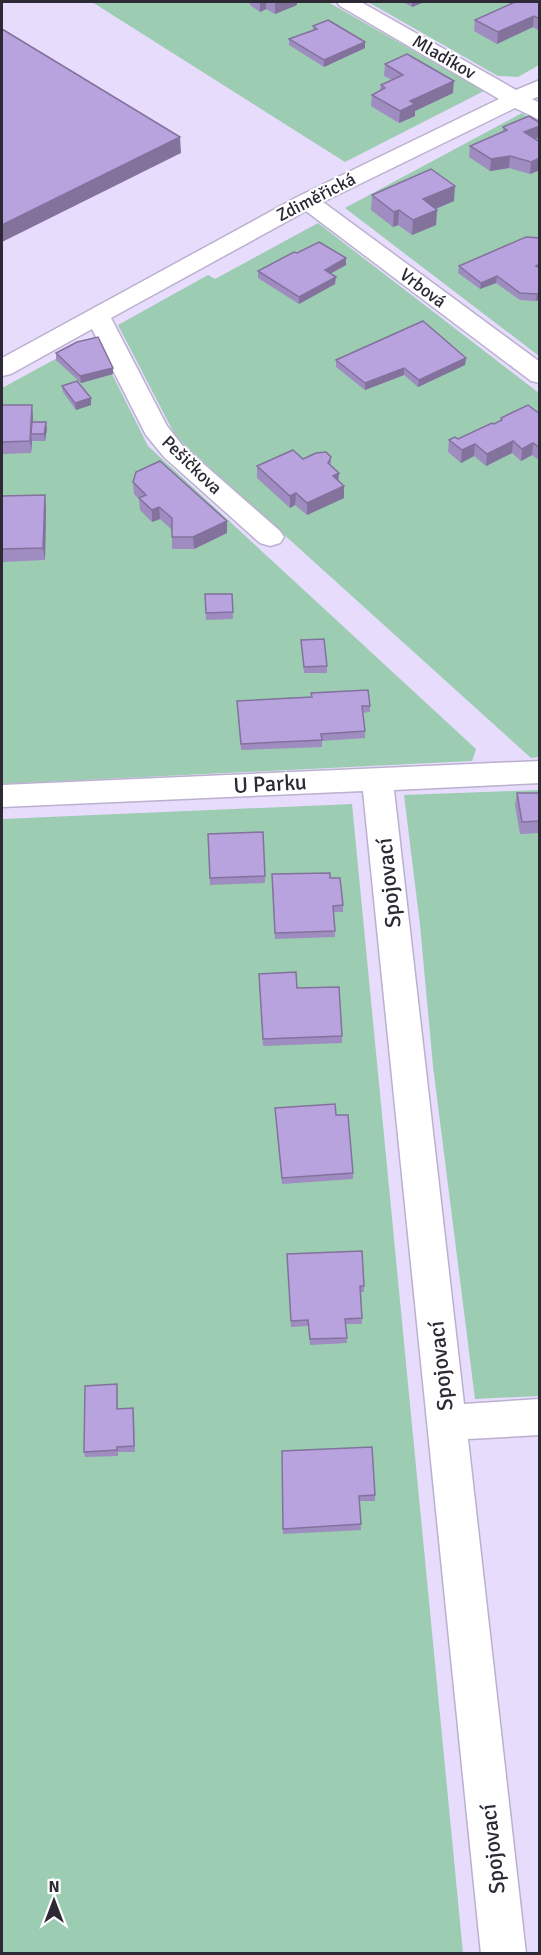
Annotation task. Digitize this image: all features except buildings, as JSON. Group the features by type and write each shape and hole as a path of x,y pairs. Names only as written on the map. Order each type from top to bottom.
{"street":[{"name":"Mladíkov","path":"347,2 540,113"},
{"name":"Zdiměřická","path":"2,368 307,201 540,87"},
{"name":"Vrbová","path":"307,201 540,375"},
{"name":"Pešičkova","path":"97,315 155,429 173,451 270,537"},
{"name":"U Parku","path":"2,796 540,772"},
{"name":"Spojovací","path":"377,778 504,1953"},
{"path":"446,1423 540,1417"}],"green space":[{"path":"92,2 328,2 484,91 345,162"},
{"path":"368,2 539,2 539,65 518,77 498,76"},
{"path":"522,113 539,124 539,356 345,208"},
{"path":"318,223 539,393 539,757 531,758 176,437 118,325 208,275 215,279"},
{"path":"94,338 148,446 476,749 472,761 2,784 2,388"},
{"path":"539,790 539,1396 475,1399 433,1066 420,925 404,795"},
{"path":"352,804 463,1953 2,1953 2,819"}]}
